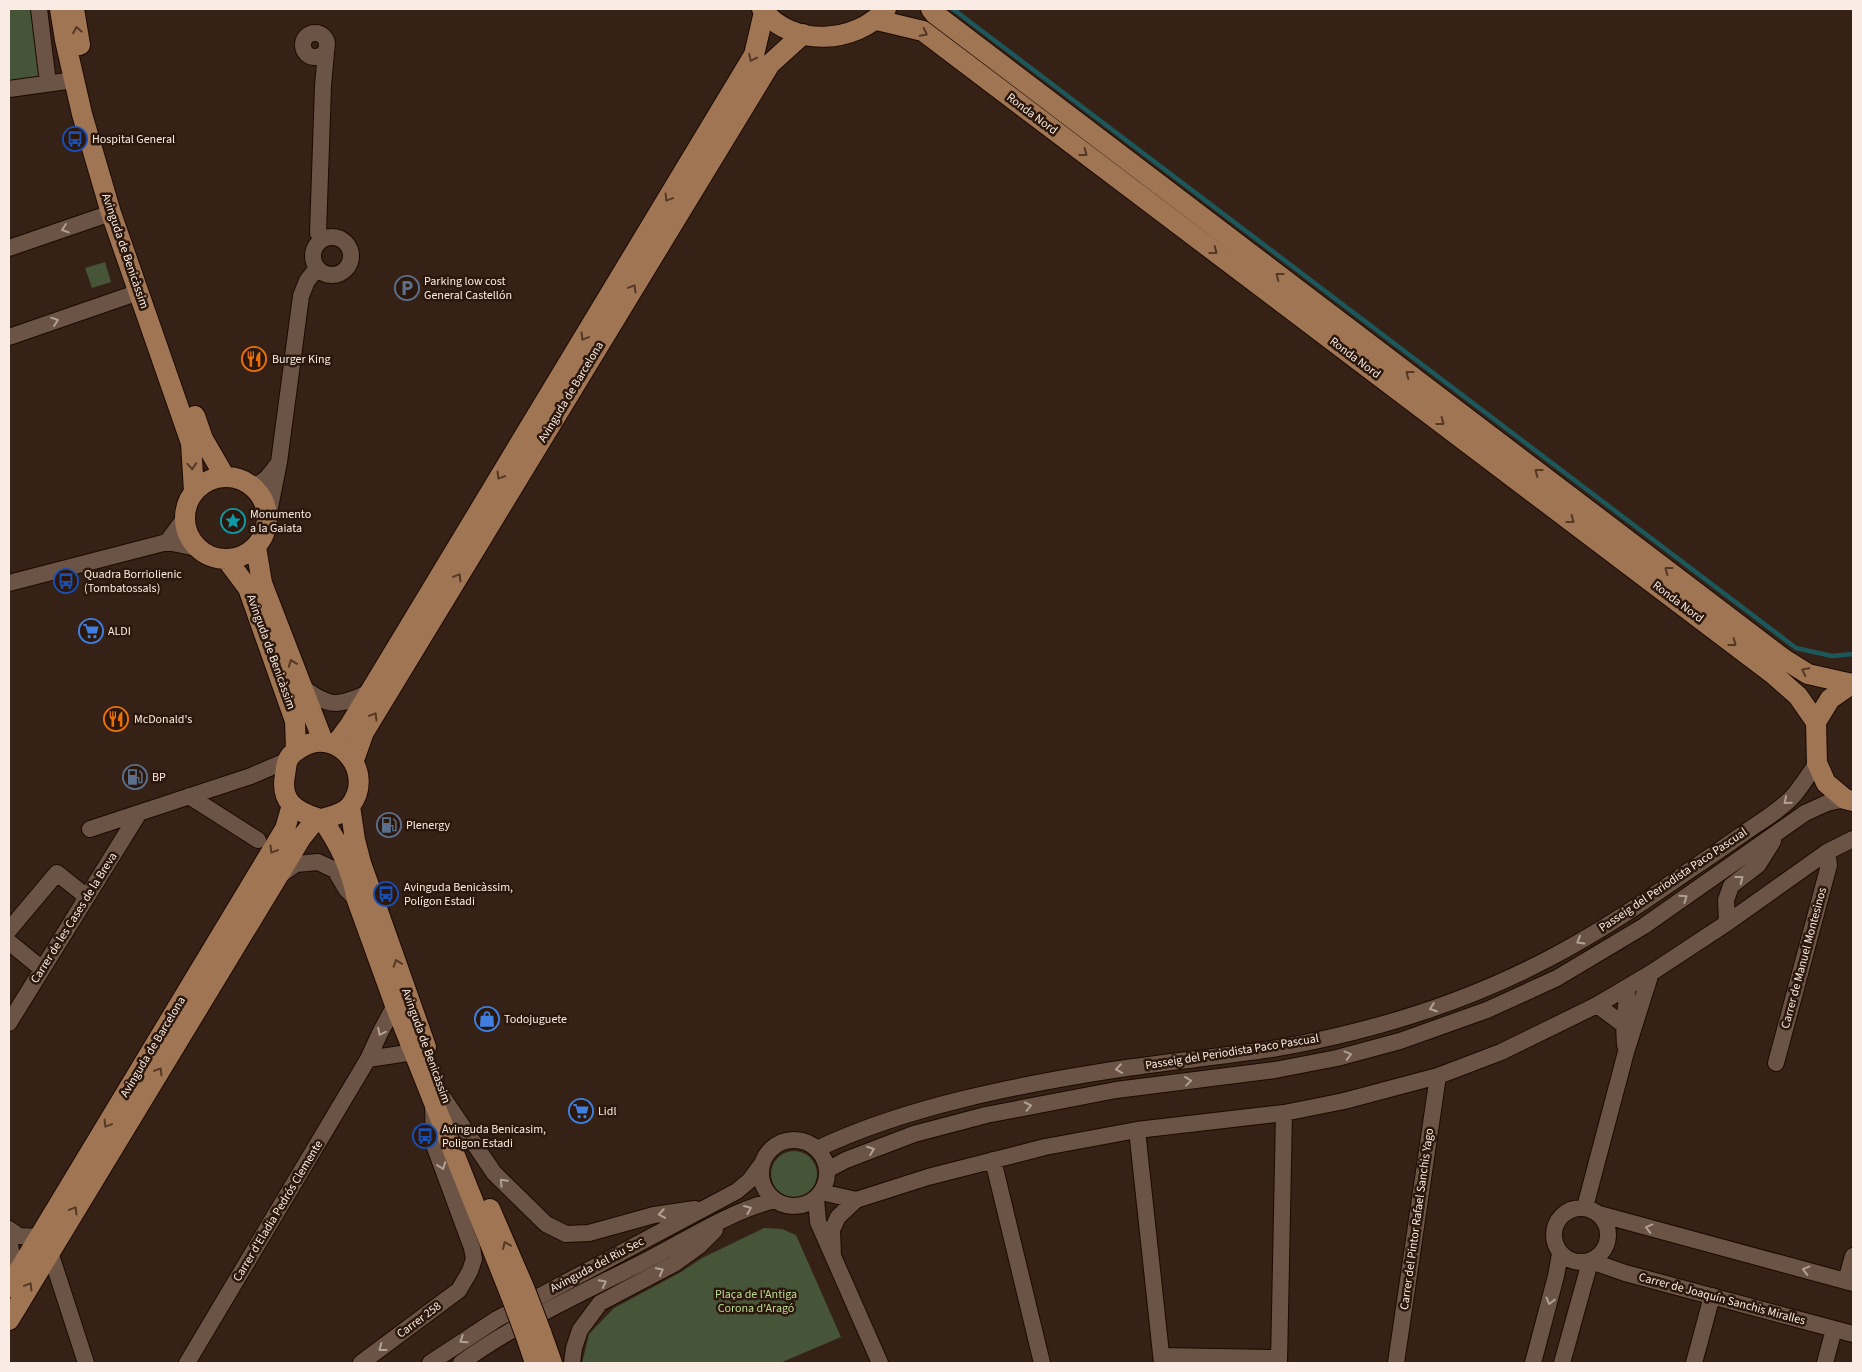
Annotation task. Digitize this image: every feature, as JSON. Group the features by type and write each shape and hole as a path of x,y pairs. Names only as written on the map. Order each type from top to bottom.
{"main road":[{"name":"Avinguda de Benicàssim","path":"60,9 86,129 111,213 191,444 194,492"},
{"name":"Avinguda de Benicàssim","path":"74,9 94,111 124,209 203,439 226,477"},
{"name":"Ronda Nord","path":"931,9 950,26 1784,659 1808,674 1853,684"},
{"path":"763,10 780,25 803,34 832,37 859,30 882,14"},
{"name":"Avinguda de Barcelona","path":"329,743 370,692 754,56 763,10"},
{"name":"Ronda Nord","path":"882,14 924,31 1773,674 1798,696 1816,722"},
{"name":"Avinguda de Barcelona","path":"354,760 364,732 770,64 803,34"},
{"path":"226,477 241,480 254,488 265,505 266,528 256,547 243,556 226,560 211,557 197,548 188,534 184,519 194,492 206,482 226,477"},
{"name":"Avinguda de Benicàssim","path":"256,547 262,583 301,686 329,743"},
{"name":"Avinguda de Benicàssim","path":"226,560 248,588 295,721 292,755"},
{"path":"1849,800 1826,783 1817,762 1816,722 1830,699 1853,684"},
{"path":"308,743 329,743 354,760 359,786 350,806 339,814 320,818 301,813 292,805 283,786 292,755 308,743"},
{"name":"Avinguda de Barcelona","path":"9,1320 44,1245 285,829 292,805"},
{"name":"Avinguda de Benicàssim","path":"350,806 354,840 439,1100 534,1335 552,1363"},
{"name":"Avinguda de Benicàssim","path":"320,818 340,844 357,900 395,1005 414,1052 439,1100"},
{"name":"Avinguda de Barcelona","path":"12,1282 44,1245 301,838 320,818"},
{"name":"Avinguda de Benicàssim","path":"534,1335 536,1363"}],"street":[{"path":"38,9 48,83"},
{"path":"320,55 323,81 318,233 323,240"},
{"path":"9,89 74,80"},
{"path":"9,248 111,213"},
{"path":"332,237 342,240 349,247 350,264 341,273 328,275 318,268 313,258 315,247 323,240 332,237"},
{"path":"266,528 279,462 300,296 307,280 318,268"},
{"path":"9,337 139,292"},
{"path":"254,488 268,477 279,462"},
{"path":"167,542 184,519"},
{"path":"9,583 167,542 197,548"},
{"path":"301,686 318,700 335,704 351,701 370,692"},
{"path":"90,829 251,776 292,755"},
{"name":"Passeig del Periodista Paco Pascual","path":"816,1149 837,1139 909,1114 983,1095 1037,1083 1113,1070 1272,1049 1333,1037 1394,1022 1480,990 1548,959 1634,909 1793,796 1817,762"},
{"path":"251,776 283,786"},
{"path":"189,796 258,840"},
{"name":"Passeig del Periodista Paco Pascual","path":"822,1186 846,1160 914,1134 986,1115 1116,1090 1276,1070 1337,1058 1400,1041 1487,1010 1557,978 1644,926 1805,813 1827,803 1849,800"},
{"name":"Carrer de les Cases de la Breva","path":"9,1022 139,813"},
{"name":"Passeig del Periodista Paco Pascual","path":"1727,923 1726,900 1731,886 1758,865 1776,834"},
{"path":"833,1256 832,1230 838,1217 856,1200 928,1177 1044,1147 1137,1130 1284,1113 1344,1100 1438,1076 1501,1052 1596,1005 1652,973 1727,923 1826,852 1853,839"},
{"name":"Carrer de Manuel Montesinos","path":"1776,1062 1829,865 1826,852"},
{"name":"Avinguda de Barcelona","path":"277,877 296,864 318,862 335,870 346,889 357,900"},
{"path":"9,930 58,873 87,897"},
{"path":"9,942 42,969"},
{"path":"1592,1211 1626,1052 1652,973"},
{"path":"1628,987 1640,1009"},
{"path":"1626,1052 1624,1025 1628,987"},
{"name":"Carrer d'Eladia Pedrós Clemente","path":"187,1363 368,1059 395,1005"},
{"path":"1596,1005 1624,1025"},
{"path":"368,1059 414,1052"},
{"name":"Carrer del Pintor Rafael Sanchis Yago","path":"1396,1363 1438,1076"},
{"path":"439,1100 494,1173 546,1224 566,1234 589,1233 654,1215 710,1206"},
{"name":"Avinguda de Benicàssim","path":"439,1100 434,1145 472,1248 474,1259 470,1271"},
{"path":"1137,1130 1161,1360 1279,1361 1284,1113"},
{"path":"818,1222 795,1206 775,1200 763,1185 761,1166 770,1150 784,1141 802,1141 816,1149 824,1158 818,1222 880,1363"},
{"path":"994,1160 1042,1363"},
{"name":"Avinguda del Riu Sec","path":"430,1363 497,1319 737,1191 750,1180 761,1166"},
{"path":"822,1186 856,1200"},
{"path":"795,1206 806,1204 822,1186"},
{"name":"Avinguda del Riu Sec","path":"461,1363 520,1326 725,1220 775,1200"},
{"path":"1533,1363 1560,1254 1553,1238 1556,1222 1568,1210 1592,1211 1850,1282 1853,1256"},
{"path":"1562,1363 1591,1261 1605,1249 1608,1230 1592,1211"},
{"path":"572,1363 574,1348 580,1330 600,1303 674,1264 699,1246 725,1220"},
{"path":"9,1229 19,1236 44,1245 86,1363"},
{"path":"9,1238 12,1282"},
{"path":"1560,1254 1574,1262 1591,1261"},
{"name":"Carrer de Joaquín Sanchis Miralles","path":"1591,1261 1625,1273 1853,1334"},
{"name":"Carrer 258","path":"361,1363 458,1290 470,1271"},
{"path":"1694,1363 1712,1296"},
{"path":"1824,1363 1834,1329"}],"green space":[{"path":"9,9 32,9 42,79 9,83"},
{"path":"105,262 111,282 92,288 85,268"},
{"path":"799,1151 811,1157 816,1165 816,1183 811,1191 803,1196 789,1197 777,1191 772,1183 771,1169 777,1157 785,1152"},
{"name":"Plaça de l'Antiga Corona d'Aragó","path":"764,1228 782,1229 796,1235 841,1337 780,1363 582,1363 589,1334 614,1308 681,1272 702,1258"}],"waterway":[{"path":"953,9 1796,648 1832,656 1853,654"}],"place":[{"name":"Hospital General","path":"75,139"},
{"name":"Parking low cost General Castellón","path":"407,288"},
{"name":"Burger King","path":"254,359"},
{"name":"Monumento a la Gaiata","path":"233,521"},
{"name":"Quadra Borriolienic (Tombatossals)","path":"66,581"},
{"name":"ALDI","path":"91,631"},
{"name":"McDonald's","path":"116,719"},
{"name":"BP","path":"135,777"},
{"name":"Plenergy","path":"389,825"},
{"name":"Avinguda Benicàssim, Polígon Estadi","path":"386,894"},
{"name":"Todojuguete","path":"487,1019"},
{"name":"Lidl","path":"581,1111"},
{"name":"Avinguda Benicasim, Poligon Estadi","path":"425,1136"}]}
